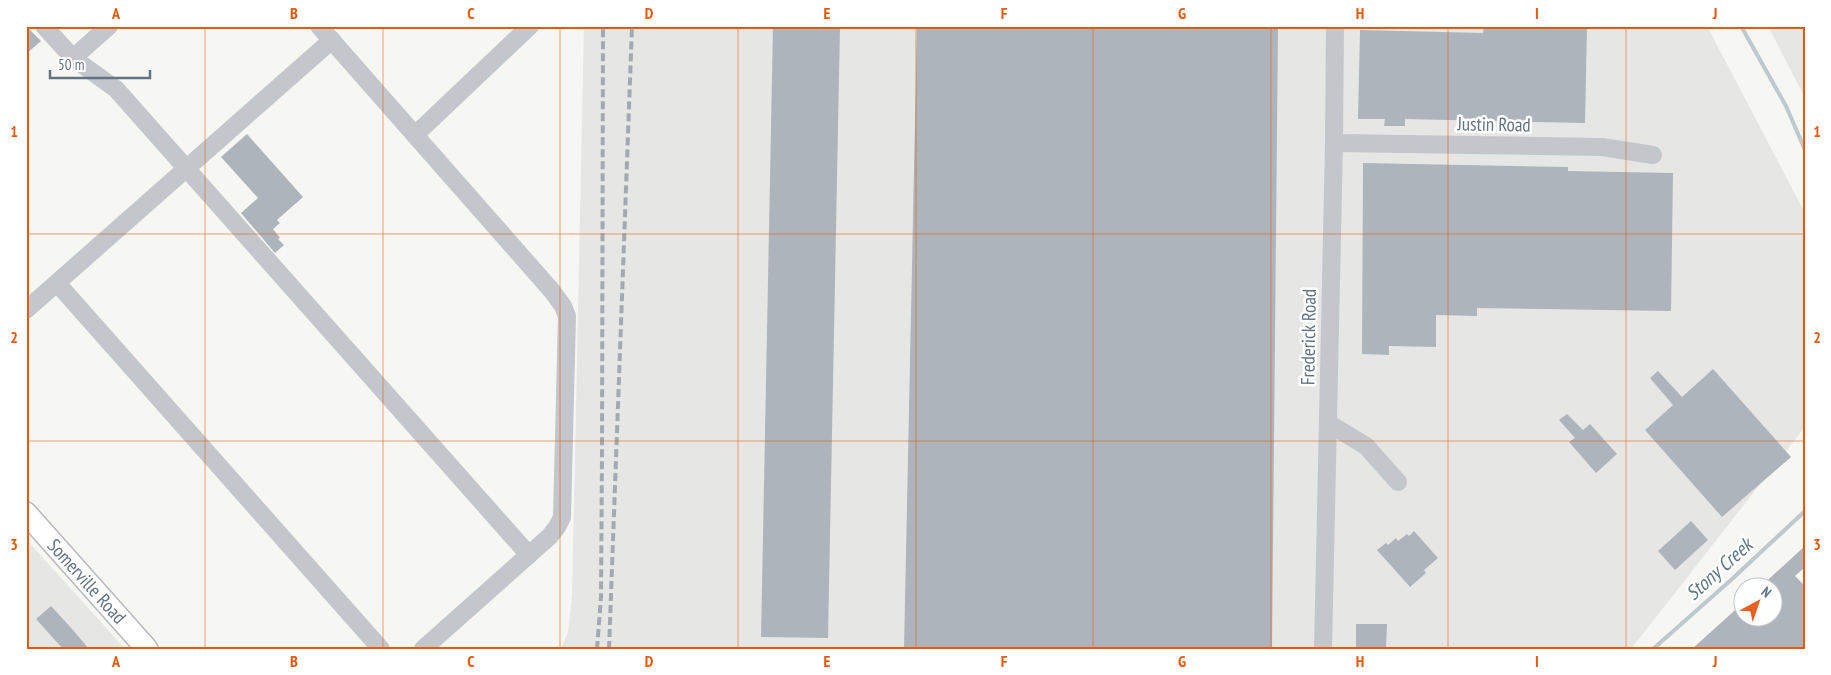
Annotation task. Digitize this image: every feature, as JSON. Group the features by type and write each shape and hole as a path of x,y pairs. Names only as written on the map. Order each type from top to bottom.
{"main road":[{"name":"Somerville Road","path":"26,513 147,649"}],"street":[{"path":"44,26 73,58 116,89 529,555"},
{"path":"73,58 109,26"},
{"path":"319,26 552,291 563,306 567,316 562,517 550,536 423,649"},
{"path":"415,135 530,26"},
{"name":"Frederick Road","path":"1323,649 1335,26"},
{"path":"26,310 332,40"},
{"name":"Justin Road","path":"1334,143 1602,147 1653,155"},
{"path":"57,283 381,649"},
{"path":"1328,422 1366,446 1398,482"}],"shaded area":[{"path":"584,26 1707,26 1805,213 1805,427 1631,649 561,649 568,632 572,596"},
{"path":"1768,26 1805,26 1805,98"},
{"path":"26,539 125,649 26,649"}],"building":[{"path":"26,26 41,41 26,54"},
{"path":"773,26 840,26 828,638 761,637"},
{"path":"917,26 1278,26 1272,649 904,649"},
{"path":"1484,26 1587,26 1585,123 1405,119 1405,126 1384,126 1385,119 1358,119 1360,30 1483,33"},
{"path":"247,134 303,197 277,220 280,223 273,229 280,238 278,239 284,245 275,253 241,213 258,198 221,157"},
{"path":"1363,163 1568,167 1568,171 1673,173 1671,311 1477,308 1477,316 1436,315 1436,347 1389,346 1389,355 1362,354"},
{"path":"1713,369 1791,457 1722,517 1645,430 1673,405 1650,378 1658,371 1682,397"},
{"path":"1567,414 1583,430 1590,424 1617,454 1596,473 1569,442 1575,438 1559,420"},
{"path":"1691,521 1708,540 1675,570 1658,551"},
{"path":"1414,531 1438,558 1424,570 1426,573 1410,587 1377,550 1386,543 1388,545 1396,538 1398,541 1407,534 1409,536"},
{"path":"1805,546 1805,567 1795,576 1805,586 1805,649 1692,649 1734,611 1734,628 1784,628 1784,578 1770,578"},
{"path":"51,606 89,649 63,649 36,619"},
{"path":"1356,624 1387,624 1386,649 1356,649"}],"waterway":[{"name":"Stony Creek","path":"1741,26 1786,106 1805,150"},
{"name":"Stony Creek","path":"1653,649 1805,511"}],"railway":[{"path":"597,649 601,597 603,26"},
{"path":"609,649 632,26"}]}
